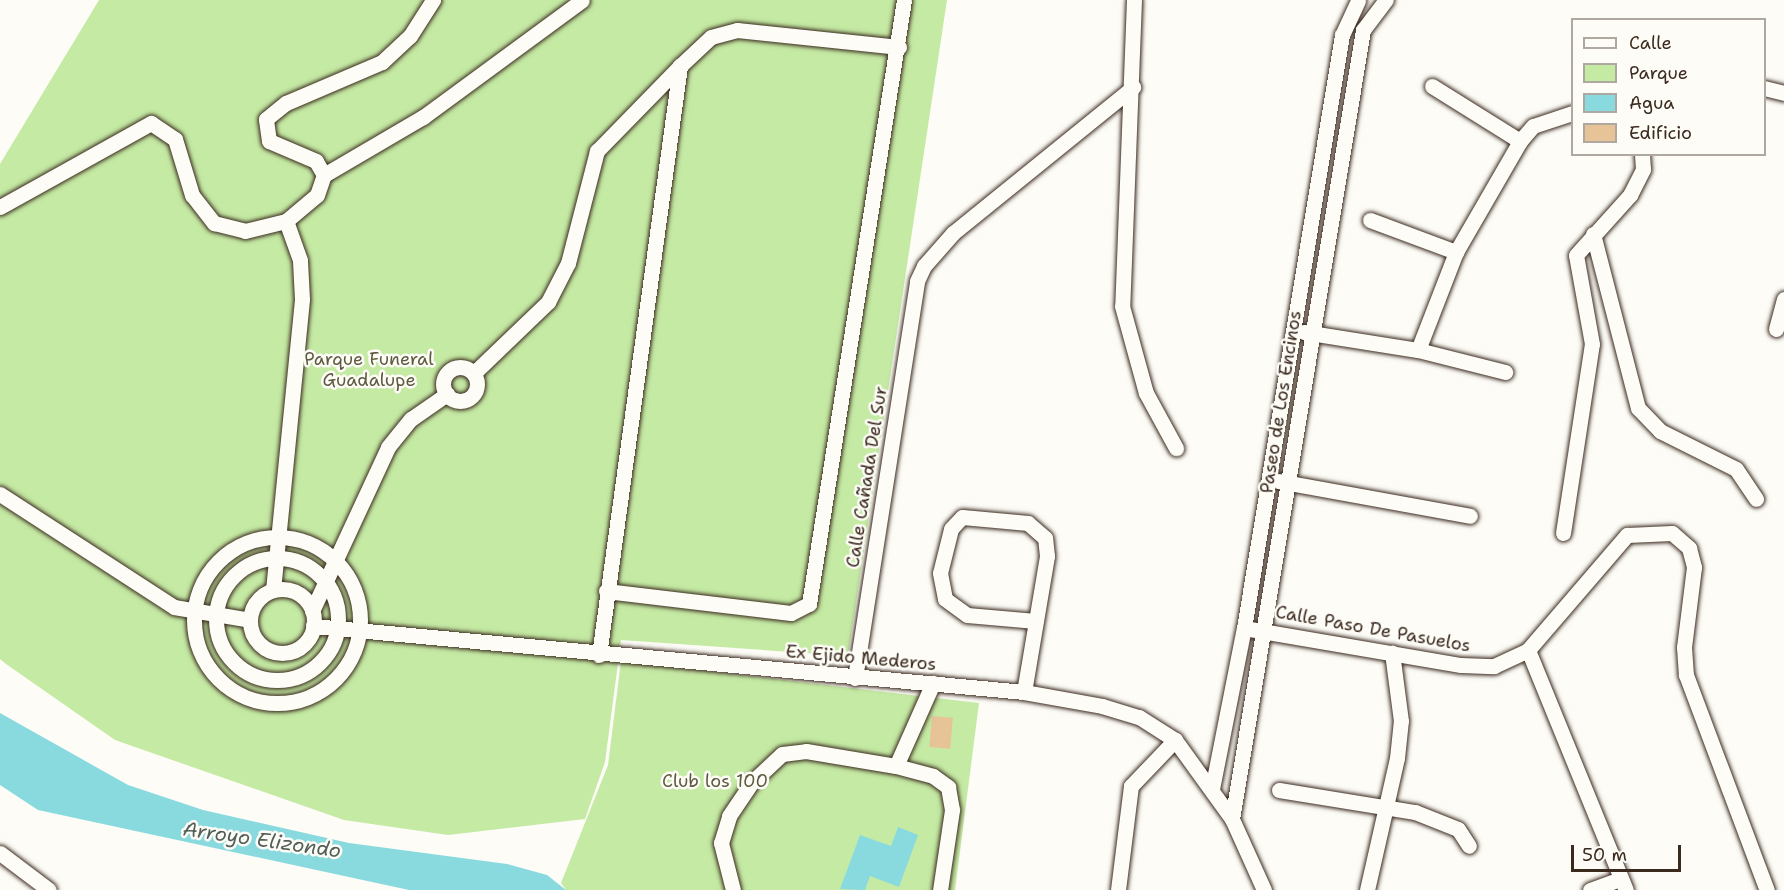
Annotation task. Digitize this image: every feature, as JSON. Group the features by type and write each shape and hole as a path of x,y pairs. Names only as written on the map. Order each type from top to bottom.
{"street":[{"path":"324,175 316,161 269,141 266,119 286,102 382,62 410,36 433,0"},
{"path":"0,207 151,123 175,139 192,195 214,223 245,231 286,221 317,195 324,175 423,117 582,0"},
{"path":"606,591 791,613 809,604 904,0"},
{"path":"1134,0 1133,87 1122,306 1142,382 1176,448"},
{"path":"1359,0 1369,18 1386,0"},
{"name":"Paseo de Los Encinos","path":"1212,789 1244,627 1342,35 1359,0"},
{"name":"Paseo de Los Encinos","path":"1232,819 1312,333 1369,18"},
{"path":"447,394 462,401 473,395 474,373 548,302 568,262 597,152 711,37 737,30 898,47"},
{"path":"599,655 680,66"},
{"path":"1431,86 1520,141"},
{"name":"Calle Cañada Del Sur","path":"855,678 917,281 953,233 1133,87"},
{"path":"1766,88 1784,93"},
{"path":"1418,350 1456,252 1520,141 1533,126 1571,113"},
{"path":"1563,533 1592,344 1576,255 1637,183 1642,156"},
{"path":"1370,220 1456,252"},
{"path":"273,590 275,536 302,298 300,260 286,221"},
{"path":"1593,234 1638,408 1660,430 1736,470 1756,499"},
{"path":"1776,329 1784,299"},
{"path":"1292,331 1418,350 1505,372"},
{"path":"447,394 444,380 451,370 462,367 474,373"},
{"path":"313,619 297,592 273,590 256,601 250,620 256,640 274,652 294,650 313,619 328,584 335,560 388,447 411,419 447,394"},
{"path":"1268,480 1470,516"},
{"path":"0,494 154,595 194,613 250,620"},
{"path":"1024,692 1047,556 1042,532 1019,521 974,515 956,522 940,573 950,606 967,615 1036,621"},
{"path":"1590,890 1623,884 1527,650 1627,535 1662,530 1683,539 1695,579 1684,647 1686,675 1767,890"},
{"path":"275,536 318,547 335,560 353,588 360,629 339,676 320,692 269,703 244,697 217,676 196,639 194,613 212,568 236,548 275,536"},
{"path":"274,558 294,559 328,584 338,627 333,644 312,670 280,681 263,679 234,663 220,641 215,616 219,598 239,569 274,558"},
{"name":"Ex Ejido Mederos","path":"313,619 338,627 599,655 1024,692 1139,717 1174,740 1212,789 1232,819 1264,890"},
{"name":"Calle Paso De Pasuelos","path":"1244,627 1479,666 1507,663 1527,650"},
{"path":"1367,890 1389,807 1401,721 1392,653"},
{"path":"896,766 933,683"},
{"path":"1118,890 1131,786 1174,740"},
{"path":"732,890 721,843 729,816 750,783 782,754 806,751 896,766 933,776 950,793 940,890"},
{"path":"1279,790 1389,807 1446,822 1458,829 1469,846"},
{"path":"0,854 49,890"}],"green space":[{"name":"Parque Funeral Guadalupe","path":"99,0 947,0 848,656 621,640 605,762 585,819 448,835 344,820 115,740 0,659 0,164"},
{"name":"Club los 100","path":"621,661 979,703 955,890 566,890 561,883 608,765"}],"water":[{"name":"Arroyo Elizondo","path":"0,713 128,785 203,810 349,843 507,864 547,875 566,890 409,890 38,810 0,785"},
{"path":"898,827 918,835 899,887 870,876 865,890 840,889 860,835 891,846"}],"building":[{"path":"932,716 953,718 950,749 929,747"}]}
